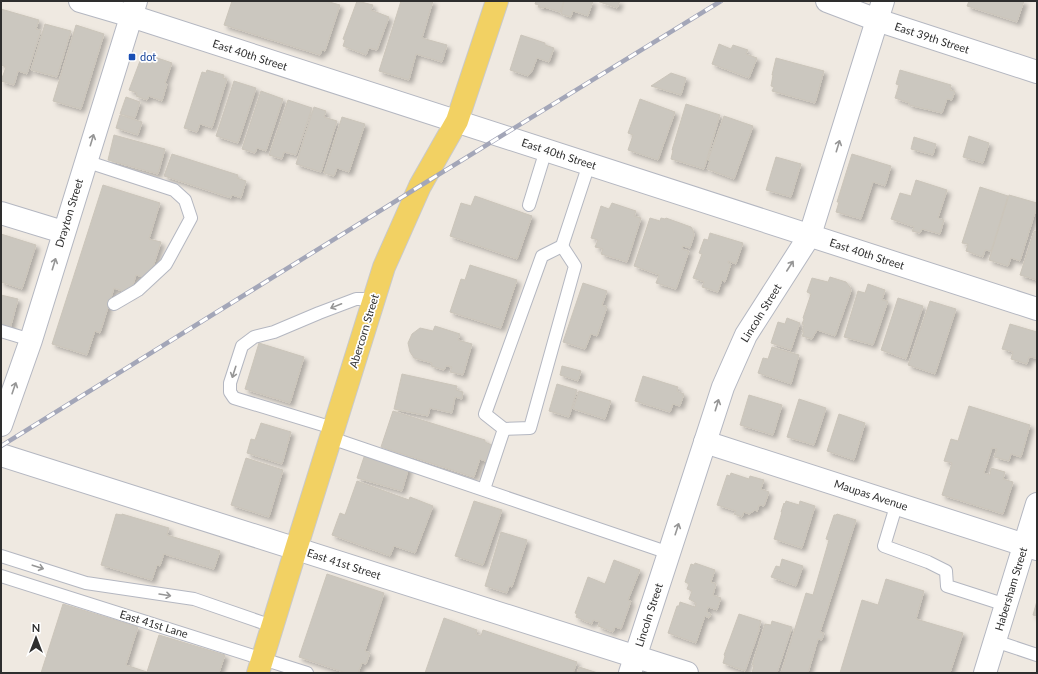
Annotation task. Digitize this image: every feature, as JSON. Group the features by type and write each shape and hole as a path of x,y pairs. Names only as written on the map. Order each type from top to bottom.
{"main road":[{"name":"Abercorn Street","path":"260,666 384,267 420,186 457,121 497,1"}],"street":[{"name":"East 40th Street","path":"80,1 133,9 457,121 1037,309"},
{"name":"East 39th Street","path":"827,1 880,10 1037,72"},
{"name":"Drayton Street","path":"1,425 31,340 63,232 133,9"},
{"name":"Lincoln Street","path":"633,665 723,387 746,335 810,235 880,10"},
{"path":"1,213 63,232"},
{"name":"Maupas Avenue","path":"706,442 1031,547"},
{"name":"East 41st Street","path":"1,455 296,549 633,665 688,673"},
{"name":"Habersham Street","path":"985,673 1006,605 1031,547 1037,504"}],"lane":[{"path":"530,205 546,150"},
{"path":"85,161 174,190 185,200 191,218 166,264 138,290 114,304"},
{"path":"562,246 575,266 530,428 504,429 486,414 542,256 562,246 589,164"},
{"path":"374,299 356,299 274,332 254,337 242,346 230,383 230,392 234,398 484,489 669,553"},
{"path":"1,331 31,340"},
{"path":"484,489 504,429"},
{"path":"897,504 884,546 928,562 946,571 947,586 1006,605"},
{"path":"1,556 86,583 194,600 272,626"},
{"name":"East 41st Lane","path":"1,576 260,666 307,673"},
{"path":"995,641 1037,655"}],"building":[{"path":"232,1 326,1 340,5 325,51 322,50 320,55 224,25"},
{"path":"357,1 373,5 371,10 389,17 377,50 369,48 366,55 343,46 345,40 343,39"},
{"path":"401,1 433,1 422,38 447,45 442,62 416,54 409,80 379,71"},
{"path":"536,1 564,1 560,12 544,7 538,7 539,5 535,4"},
{"path":"564,1 593,1 588,16 573,11 571,17 561,14"},
{"path":"597,1 620,1 617,8"},
{"path":"969,1 1024,1 1017,22 967,6"},
{"path":"1,9 39,20 36,29 41,30 27,74 18,71 14,85 1,81 6,67 1,65"},
{"path":"45,24 71,31 57,77 31,70"},
{"path":"76,25 104,34 81,109 53,101"},
{"path":"521,35 545,43 545,45 554,48 549,62 537,58 532,71 528,76 510,70"},
{"path":"719,44 731,49 733,45 748,50 746,54 757,58 749,78 712,64"},
{"path":"143,53 172,63 165,83 167,84 162,101 149,96 147,100 136,96 137,93 129,90"},
{"path":"776,58 824,71 815,103 772,91 774,87 771,86 772,75"},
{"path":"207,70 224,75 223,78 227,79 212,128 200,124 197,132 184,128 202,72 206,73"},
{"path":"900,70 951,85 950,90 955,91 952,100 947,99 942,113 909,105 909,103 895,98 899,85 896,84"},
{"path":"671,73 686,78 681,95 651,86"},
{"path":"234,81 256,88 238,143 216,136"},
{"path":"261,91 283,99 266,151 257,148 255,153 242,149"},
{"path":"126,97 140,102 135,118 120,114"},
{"path":"640,99 675,112 658,160 628,150 633,135 628,133"},
{"path":"288,100 312,108 296,155 284,152 282,159 269,155"},
{"path":"686,104 720,115 704,169 671,159 672,150"},
{"path":"314,107 326,111 324,117 337,121 321,172 296,164"},
{"path":"120,115 142,122 138,135 116,128"},
{"path":"724,116 753,126 734,179 707,169 710,161 708,160"},
{"path":"342,117 365,124 349,172 337,168 334,176 324,173"},
{"path":"114,135 165,149 158,174 108,160"},
{"path":"969,136 989,143 983,163 963,157"},
{"path":"914,137 936,144 933,155 911,149"},
{"path":"172,154 238,175 237,178 246,181 241,198 232,195 231,198 164,176"},
{"path":"852,154 891,166 885,186 873,182 861,219 836,212 839,202 837,202"},
{"path":"776,157 801,164 791,197 766,190"},
{"path":"916,180 947,190 938,218 944,220 940,234 922,229 920,233 912,231 914,227 891,219 900,193 911,196"},
{"path":"103,185 160,203 149,239 161,242 149,279 136,275 130,294 114,288 100,333 95,331 87,355 52,344"},
{"path":"980,187 1008,196 991,251 985,250 983,257 966,251 968,244 962,243"},
{"path":"1009,195 1037,203 1037,206 1020,261 1011,258 1008,266 989,260"},
{"path":"475,196 532,216 517,259 450,236 461,203 471,206"},
{"path":"612,203 636,211 634,216 641,218 627,262 601,254 603,249 595,247 598,240 591,238 601,206 609,209"},
{"path":"650,218 660,221 661,218 666,218 691,227 693,230 694,235 690,248 683,246 682,249 689,251 676,289 656,283 659,275 634,266"},
{"path":"1034,231 1037,232 1037,280 1020,275"},
{"path":"710,233 743,243 736,264 728,261 728,263 731,264 725,282 722,280 718,292 702,287 704,282 693,278 702,254 699,253 704,239 708,240"},
{"path":"1,234 36,245 22,289 1,282"},
{"path":"470,265 517,280 501,328 450,312 461,279 465,280"},
{"path":"830,277 846,282 851,291 835,336 817,330 812,339 802,336 804,332 802,331 804,325 802,324 803,318 811,294 807,292 812,278 828,282"},
{"path":"583,283 607,291 602,305 607,307 597,336 591,334 585,349 563,342"},
{"path":"868,284 885,290 882,300 888,301 873,345 844,337 858,291 865,293"},
{"path":"1,295 18,299 10,329 1,326"},
{"path":"898,298 923,306 906,359 881,350"},
{"path":"930,301 956,309 935,374 908,365"},
{"path":"787,318 800,323 791,350 771,343 778,322 785,324"},
{"path":"1010,324 1037,332 1037,358 1029,357 1027,364 1011,359 1013,352 1002,349"},
{"path":"435,326 460,334 458,340 472,344 463,375 450,372 452,367 446,366 444,370 431,366 432,363 414,358 410,352 408,343 412,334 420,328 433,331"},
{"path":"259,343 304,357 290,403 245,389"},
{"path":"772,347 799,355 791,384 758,373 763,358 768,359"},
{"path":"562,366 581,371 578,381 560,375"},
{"path":"402,374 457,386 456,390 463,392 462,399 455,397 452,413 430,408 428,416 394,409"},
{"path":"643,376 678,387 677,391 684,394 680,406 673,404 670,412 635,401"},
{"path":"557,384 577,390 569,417 549,411"},
{"path":"579,391 611,401 605,419 573,409"},
{"path":"749,395 782,405 773,435 740,425"},
{"path":"799,399 826,408 814,445 787,437"},
{"path":"969,406 1030,425 1021,457 1011,454 1009,461 994,457 997,449 992,448 984,473 990,475 991,468 1005,472 1003,479 1013,482 1003,514 942,495 952,463 944,461 951,439 958,441"},
{"path":"393,411 485,440 485,442 492,445 487,462 480,459 474,477 381,447"},
{"path":"839,414 865,423 854,460 827,451"},
{"path":"261,423 291,432 282,464 247,453 251,439 255,440"},
{"path":"365,454 409,467 402,491 357,478"},
{"path":"246,458 283,470 269,517 231,505"},
{"path":"731,473 749,479 750,476 764,480 761,489 769,492 764,506 759,505 757,512 755,510 749,514 744,512 742,517 734,514 736,511 717,505 727,475 730,476"},
{"path":"357,481 409,500 410,497 433,506 415,553 394,546 390,556 332,535 340,513 345,515"},
{"path":"474,501 502,510 483,565 455,556"},
{"path":"786,501 799,505 800,501 815,506 802,548 774,539 781,512"},
{"path":"116,514 122,514 169,528 167,535 220,551 214,569 164,554 160,566 157,565 152,580 101,565"},
{"path":"837,514 856,520 820,632 824,633 822,640 818,639 808,673 781,673 806,593 813,595 829,540 826,539 834,515"},
{"path":"501,532 527,540 512,587 509,586 507,593 485,586"},
{"path":"782,559 803,566 796,586 771,577 776,566 780,567"},
{"path":"614,560 640,570 628,600 631,601 621,629 615,627 613,632 598,626 600,622 593,620 592,624 576,617 577,614 575,613 588,577 605,584"},
{"path":"695,563 715,570 711,582 716,584 713,595 721,598 717,610 708,607 707,612 711,614 709,618 705,616 696,643 668,633 677,606 679,606 680,602 695,607 696,603 689,599 692,591 687,589 689,584 685,582 691,564 694,565"},
{"path":"327,574 384,593 365,651 370,653 366,664 362,663 358,673 346,673 299,657"},
{"path":"886,579 924,591 916,619 963,633 950,673 840,673 862,600 878,605"},
{"path":"1037,601 1037,616 1033,615"},
{"path":"63,604 138,627 126,665 147,672 159,635 225,655 219,673 41,673"},
{"path":"739,614 761,621 745,671 723,663 724,655"},
{"path":"444,618 477,630 476,634 481,636 483,630 577,662 573,673 425,673"},
{"path":"772,621 792,627 777,673 752,673 754,665 752,665 765,624 771,625"},
{"path":"579,667 598,673 577,673"}],"railway":[{"path":"1,446 721,1"}],"place":[{"name":"dot","path":"132,57"}]}
